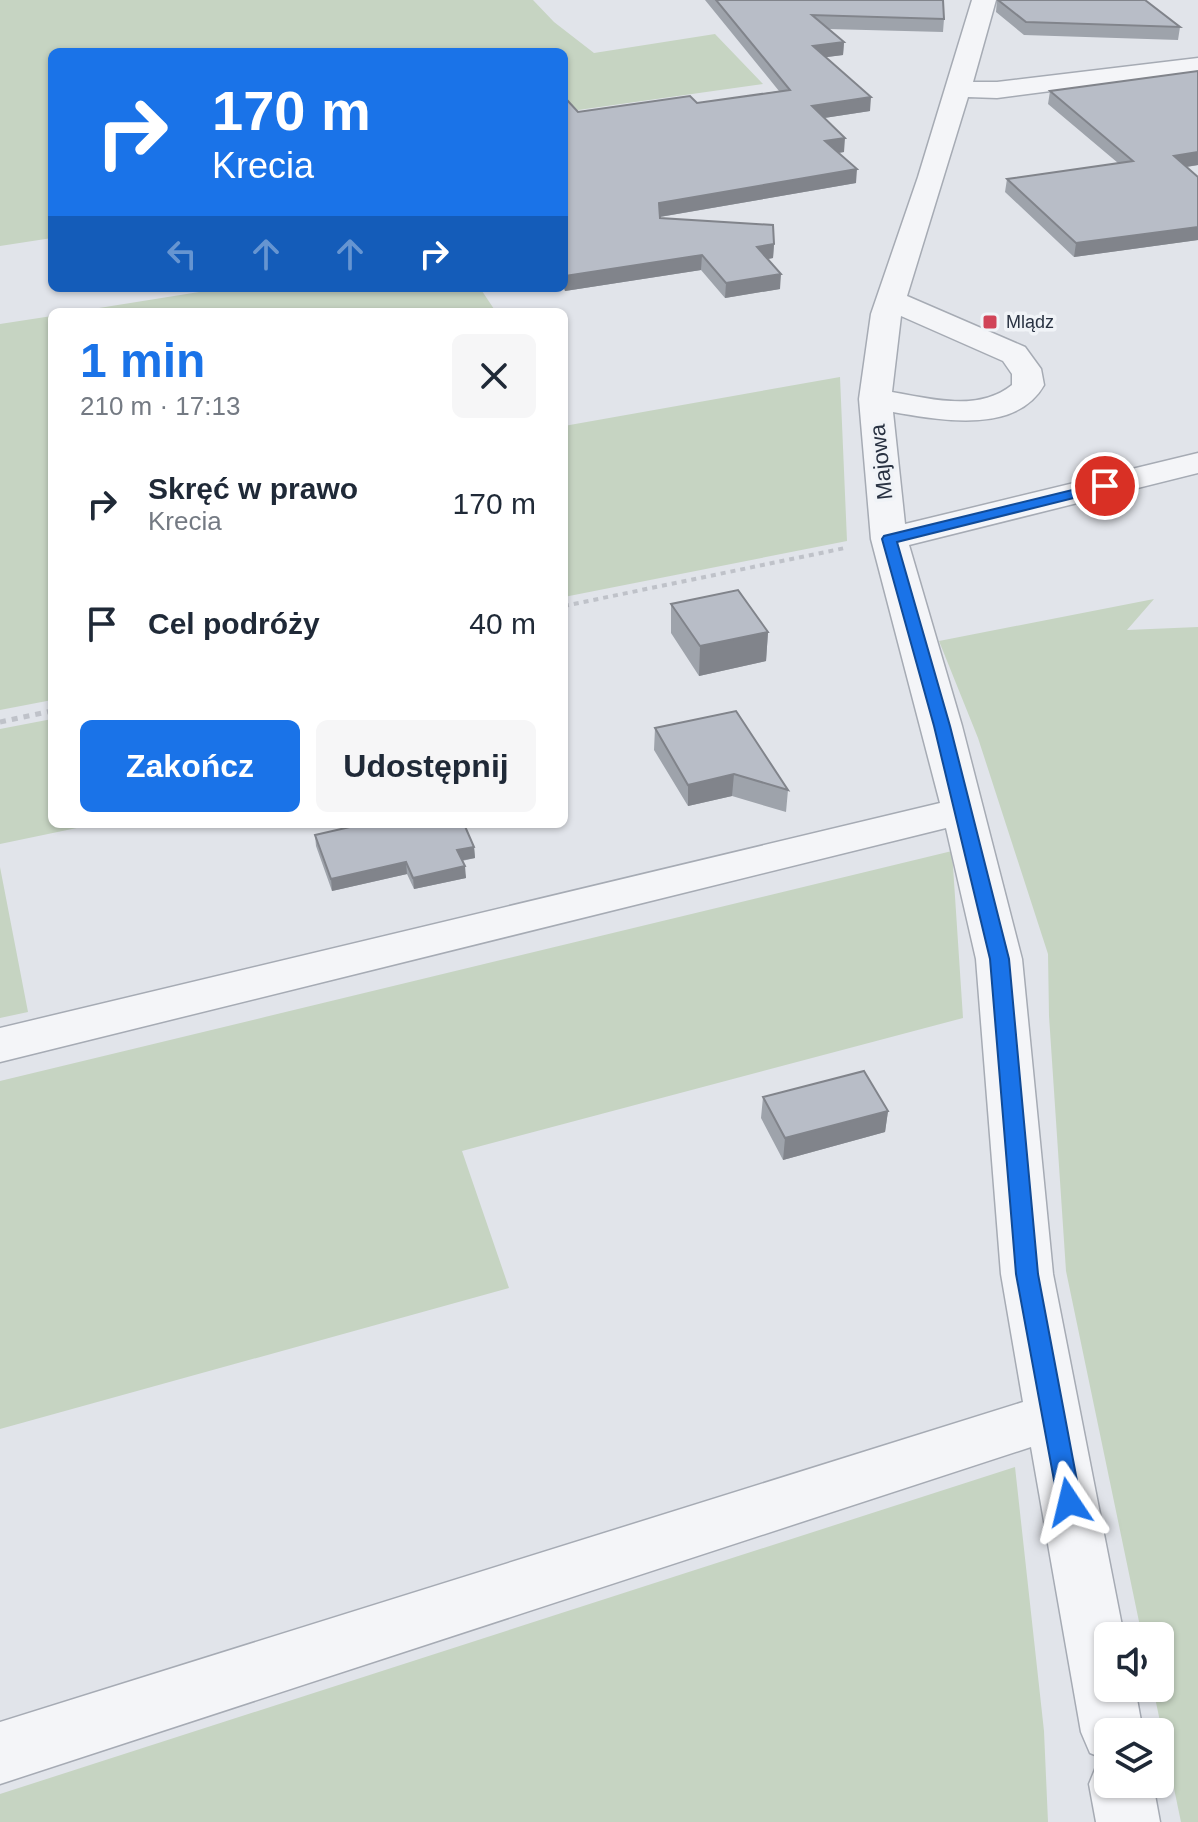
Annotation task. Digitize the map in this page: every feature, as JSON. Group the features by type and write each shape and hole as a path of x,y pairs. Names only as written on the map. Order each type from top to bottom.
{"street":[{"name":"Majowa","path":"984,0 890,300 875,399 889,539 999,959 1027,1274 1109,1718"},
{"path":"958,89 997,90 1198,65"},
{"path":"875,399 973,410 1008,402 1023,392 1029,382 1028,371 1014,354 890,300"},
{"path":"889,539 1198,463"},
{"path":"0,1045 962,811"},
{"path":"0,1753 1054,1416"},
{"path":"1124,1798 1128,1822"}],"path":[{"path":"568,605 889,539"},
{"path":"0,722 48,712"}],"green space":[{"path":"0,0 533,0 554,22 594,53 715,34 763,84 568,111 568,48 48,48 48,239 0,246"},
{"path":"199,292 483,292 493,308 99,308"},
{"path":"48,317 48,701 0,710 0,324"},
{"path":"840,377 847,541 568,596 568,425"},
{"path":"1154,599 1127,630 1198,627 1198,1822 1181,1822 1174,1788 1174,1718 1159,1718 1156,1702 1174,1702 1174,1622 1139,1622 1066,1271 1049,1016 1048,954 978,738 939,641"},
{"path":"48,720 48,828 77,828 0,844 0,729"},
{"path":"952,851 963,1018 462,1151 509,1288 0,1429 0,1081"},
{"path":"0,867 28,1012 0,1018"},
{"path":"1015,1467 1044,1731 1048,1822 0,1822 0,1794"}],"building":[{"path":"716,0 943,0 944,19 812,15 844,42 813,46 871,97 812,106 845,138 825,141 857,169 659,203 660,218 773,225 774,244 757,247 781,274 726,283 702,255 568,276 568,101 578,112 690,96 697,103 790,90"},
{"path":"998,0 1145,0 1180,27 1026,22"},
{"path":"1198,71 1198,152 1174,156 1198,177 1198,227 1076,243 1007,179 1133,161 1050,91"},
{"path":"738,590 768,632 700,646 671,604"},
{"path":"736,711 788,790 734,774 688,785 655,728"},
{"path":"346,828 466,828 474,847 457,850 465,866 413,878 406,862 331,879 315,835"},
{"path":"864,1071 888,1111 785,1138 763,1097"}],"place":[{"name":"Mlądz","path":"990,322"}],"route":[{"path":"1069,1502 1027,1274 999,959 942,726 889,539 1105,486"}]}
